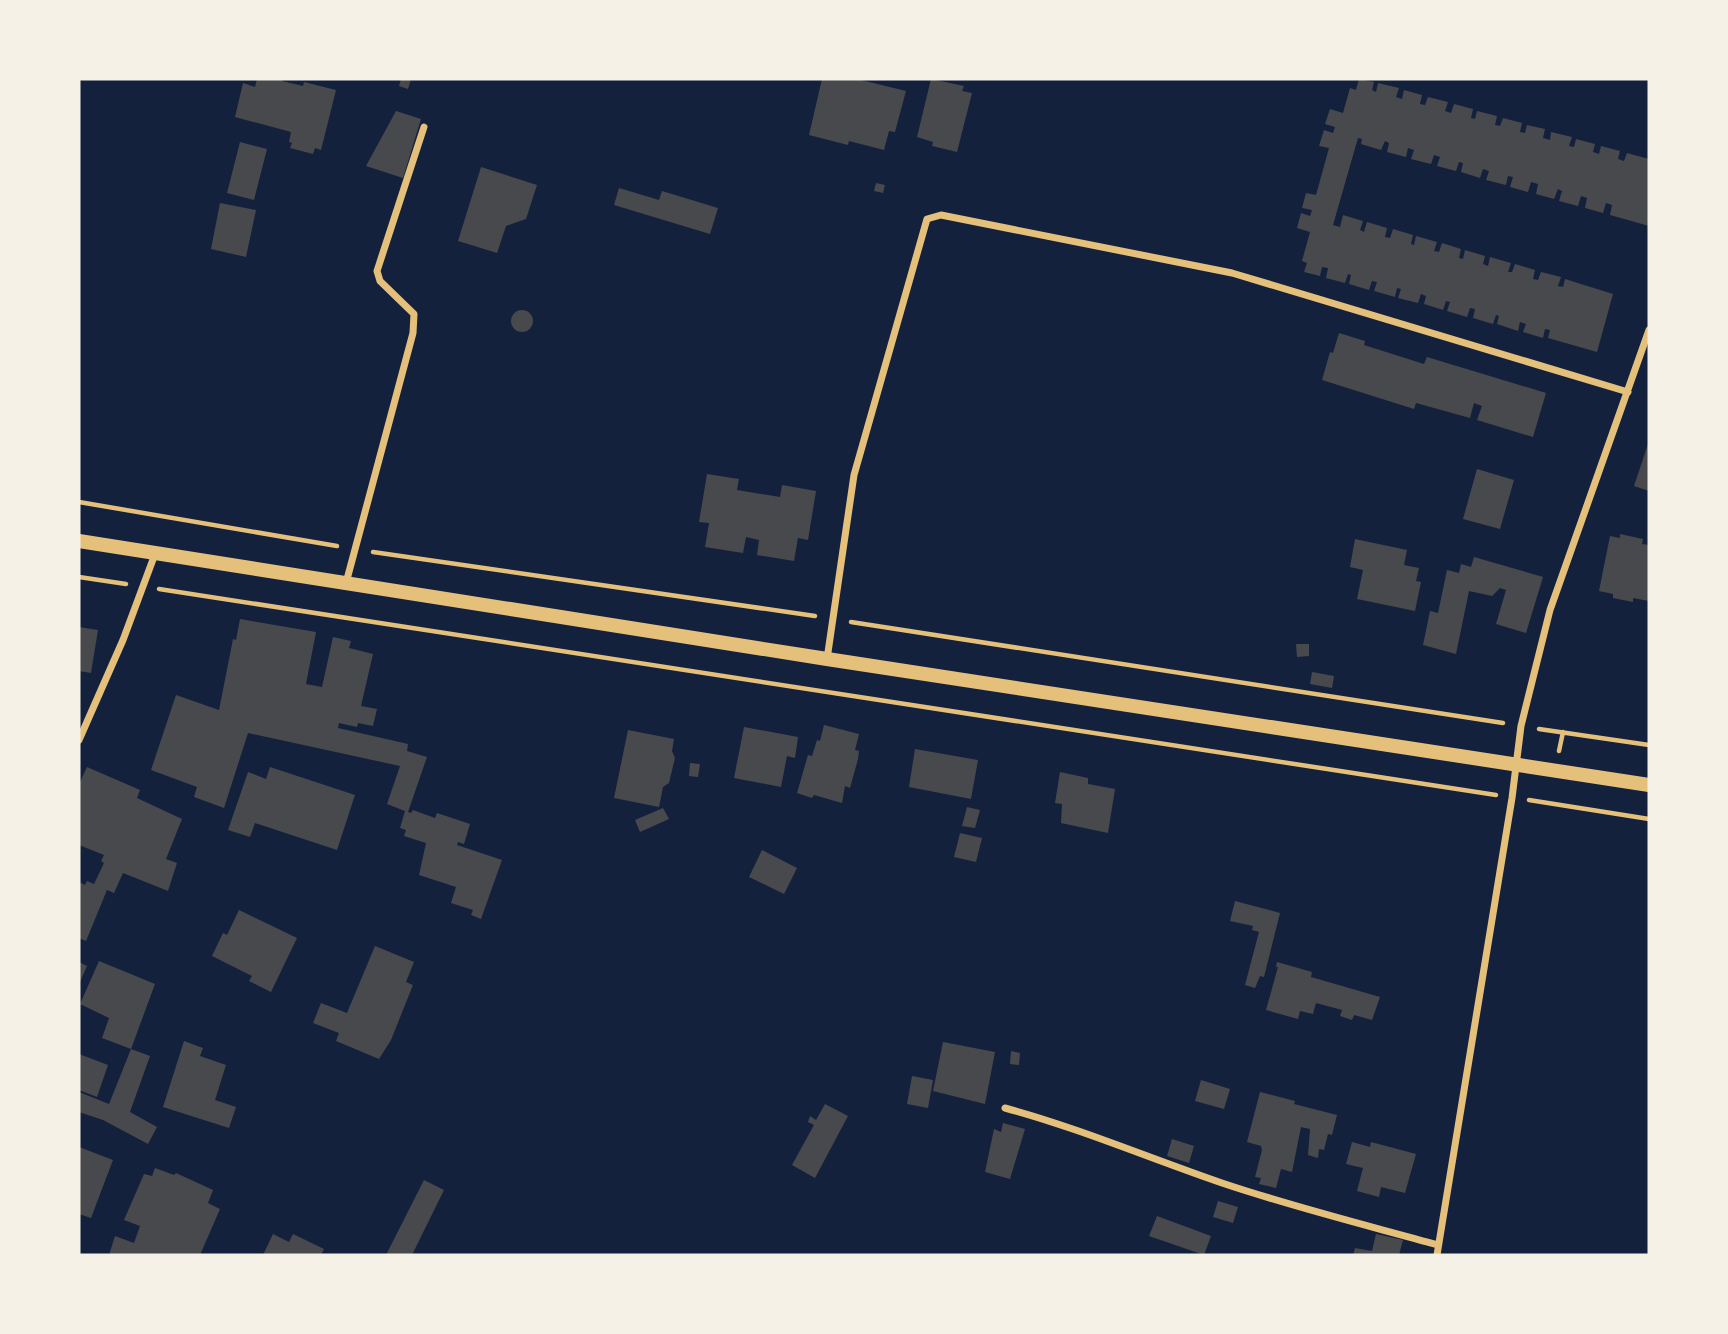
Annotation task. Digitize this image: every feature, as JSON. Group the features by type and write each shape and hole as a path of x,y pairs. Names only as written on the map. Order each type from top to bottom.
{"main road":[{"path":"79,541 1649,785"}],"street":[{"path":"346,584 414,332 414,314 380,281 377,271 424,127"},
{"path":"827,659 854,475 927,219 941,215 1232,273 1628,391"},
{"path":"1437,1255 1512,798 1521,726 1550,610 1649,330"},
{"path":"79,740 123,640 155,553"},
{"path":"1005,1108 1056,1122 1224,1184 1438,1245"}],"path":[{"path":"79,502 355,549 832,619 1649,746"},
{"path":"79,577 1649,819"}],"building":[{"path":"257,79 282,79 303,86 304,82 336,90 321,150 315,148 313,154 290,148 291,132 235,117 243,83 255,87"},
{"path":"401,79 411,79 408,89 399,86"},
{"path":"822,79 857,79 906,91 895,132 889,131 884,150 849,141 848,145 809,135"},
{"path":"931,79 964,86 962,91 972,93 957,152 932,146 933,142 917,137"},
{"path":"1359,79 1374,82 1372,90 1376,92 1378,83 1399,88 1396,97 1402,99 1404,90 1422,95 1420,104 1425,105 1428,97 1448,102 1445,111 1451,113 1454,104 1473,109 1471,118 1475,119 1477,111 1497,116 1495,125 1500,126 1503,118 1522,123 1520,132 1525,133 1527,125 1545,129 1543,138 1550,140 1551,132 1572,137 1569,146 1574,147 1576,139 1595,144 1593,152 1599,154 1601,146 1620,151 1618,159 1624,161 1627,153 1649,159 1649,226 1610,215 1612,205 1606,203 1603,213 1585,208 1587,198 1581,196 1578,206 1559,201 1562,191 1558,189 1554,199 1536,194 1538,184 1531,182 1528,192 1510,187 1513,177 1508,176 1506,185 1486,180 1489,171 1483,169 1480,178 1461,172 1463,163 1459,162 1456,171 1437,166 1440,157 1434,155 1431,164 1411,159 1414,150 1408,148 1406,157 1387,152 1389,143 1385,141 1381,150 1361,144 1362,139 1358,138 1333,225 1340,227 1343,215 1363,221 1360,230 1364,232 1367,222 1387,228 1385,237 1390,238 1393,229 1413,235 1411,244 1414,245 1416,236 1437,242 1434,251 1439,252 1442,243 1461,249 1459,258 1463,259 1465,250 1485,256 1483,264 1488,266 1490,257 1511,263 1508,272 1512,272 1515,264 1535,270 1533,279 1538,280 1541,272 1561,277 1558,286 1563,287 1565,279 1613,294 1597,352 1548,338 1550,330 1545,329 1543,338 1523,332 1526,324 1520,322 1518,331 1497,324 1499,316 1496,315 1493,324 1473,318 1475,309 1470,308 1467,317 1447,311 1450,302 1446,301 1443,310 1424,304 1426,296 1421,294 1418,303 1398,298 1401,289 1397,288 1395,297 1374,291 1377,282 1372,281 1369,290 1349,284 1351,275 1348,274 1345,283 1326,278 1328,268 1322,267 1320,276 1304,272 1307,263 1302,261 1310,232 1297,228 1301,213 1310,216 1312,210 1302,208 1306,193 1316,195 1329,148 1319,146 1324,130 1333,133 1335,127 1325,124 1330,109 1343,113 1350,88 1356,90"},
{"path":"396,111 421,119 403,178 366,166"},
{"path":"240,142 267,149 254,200 227,193"},
{"path":"481,167 537,185 526,219 506,226 497,253 458,241"},
{"path":"876,183 885,185 883,193 874,191"},
{"path":"619,188 659,200 662,191 718,208 710,234 614,205"},
{"path":"220,203 256,210 246,257 211,249"},
{"path":"522,310 530,313 533,321 530,329 522,332 514,329 511,321 514,313"},
{"path":"1339,333 1365,341 1364,345 1424,364 1427,357 1546,393 1533,437 1477,420 1482,406 1474,403 1470,418 1416,403 1414,409 1322,380"},
{"path":"1649,441 1649,491 1634,486"},
{"path":"1477,469 1514,480 1500,529 1463,519"},
{"path":"707,474 739,479 737,490 780,497 782,485 816,491 808,540 798,538 794,561 757,555 759,540 746,537 743,553 705,547 709,523 699,522"},
{"path":"1620,534 1643,539 1642,544 1649,545 1649,601 1633,598 1633,602 1613,598 1613,594 1599,591 1610,536 1620,538"},
{"path":"1355,539 1407,550 1404,565 1419,568 1416,581 1421,582 1415,611 1357,599 1363,570 1350,567"},
{"path":"1474,557 1543,577 1526,633 1496,624 1506,590 1500,588 1492,596 1469,591 1456,654 1423,645 1430,611 1438,613 1447,570 1459,573 1461,564 1471,567"},
{"path":"240,619 316,632 306,684 322,687 333,637 351,641 349,648 373,654 361,706 377,709 373,726 358,723 357,727 339,723 338,728 408,744 407,751 427,757 408,812 413,810 435,818 437,813 470,824 464,844 458,842 457,845 502,860 481,919 471,915 473,910 451,903 456,887 419,875 426,843 404,836 406,830 400,828 405,811 387,804 400,766 248,733 224,808 194,797 197,787 151,770 176,695 219,710 233,639 236,640"},
{"path":"79,627 98,630 91,673 79,671"},
{"path":"1296,644 1309,644 1309,656 1297,657"},
{"path":"1312,672 1334,676 1332,688 1310,684"},
{"path":"824,725 859,734 855,750 859,751 858,759 850,788 845,786 842,803 797,793 808,755 812,756 817,740 820,741"},
{"path":"744,727 798,737 795,758 787,756 781,787 734,778"},
{"path":"628,730 674,739 672,751 675,758 669,783 663,787 659,807 614,798"},
{"path":"915,749 978,760 971,799 909,787"},
{"path":"690,763 700,764 698,777 689,776"},
{"path":"87,767 140,790 137,798 182,819 166,859 177,863 168,891 123,873 114,893 107,890 86,941 79,938 79,882 85,885 87,881 94,884 104,863 101,861 104,855 79,845 79,784"},
{"path":"270,767 355,795 337,850 255,823 250,837 228,830 248,772 266,779"},
{"path":"1060,772 1088,778 1088,784 1115,789 1108,833 1061,823 1062,804 1055,803"},
{"path":"967,807 980,810 975,828 962,826"},
{"path":"663,808 669,819 640,832 635,820"},
{"path":"960,833 982,838 976,862 954,857"},
{"path":"762,850 797,868 784,894 749,877"},
{"path":"1235,901 1280,913 1264,977 1260,976 1255,988 1245,985 1259,932 1252,930 1253,926 1230,921"},
{"path":"239,910 297,938 271,992 249,981 252,976 212,956 223,933 227,935"},
{"path":"375,946 414,962 406,982 413,985 391,1040 379,1059 336,1041 339,1033 313,1023 321,1003 347,1013"},
{"path":"99,961 155,984 131,1049 102,1038 109,1018 80,1004"},
{"path":"79,962 87,966 79,984"},
{"path":"1277,962 1312,972 1311,977 1380,997 1372,1020 1354,1015 1352,1020 1340,1016 1342,1010 1316,1003 1313,1014 1300,1011 1298,1019 1266,1010"},
{"path":"184,1041 203,1048 200,1056 226,1065 215,1100 236,1107 229,1128 163,1107"},
{"path":"943,1042 995,1052 985,1104 933,1091"},
{"path":"131,1049 150,1056 130,1112 157,1127 148,1144 103,1120 79,1112 79,1092 109,1104"},
{"path":"1011,1051 1020,1053 1019,1065 1010,1064"},
{"path":"79,1054 108,1065 97,1097 79,1090"},
{"path":"912,1076 933,1080 928,1108 907,1104"},
{"path":"1201,1080 1230,1089 1224,1109 1195,1101"},
{"path":"1260,1092 1337,1115 1332,1135 1328,1134 1324,1150 1319,1149 1318,1158 1308,1155 1310,1129 1301,1127 1292,1172 1281,1169 1276,1188 1259,1184 1261,1178 1255,1177 1261,1146 1247,1142"},
{"path":"825,1104 848,1116 815,1178 792,1165 814,1125 808,1122 810,1116 816,1120"},
{"path":"1003,1123 1025,1129 1010,1179 985,1172 994,1129 1001,1132"},
{"path":"1172,1139 1194,1146 1189,1163 1167,1156"},
{"path":"1352,1142 1370,1147 1371,1142 1416,1154 1405,1193 1381,1187 1379,1197 1357,1191 1363,1168 1346,1164"},
{"path":"79,1147 113,1160 91,1218 79,1214"},
{"path":"155,1168 174,1175 176,1173 213,1190 208,1203 220,1209 200,1255 109,1255 115,1236 134,1243 140,1226 124,1220 144,1174 152,1176"},
{"path":"424,1180 444,1190 412,1255 386,1255"},
{"path":"1218,1201 1238,1207 1233,1223 1213,1217"},
{"path":"1157,1216 1211,1236 1204,1255 1149,1236"},
{"path":"273,1234 289,1242 293,1234 324,1249 321,1255 263,1255"},
{"path":"1376,1234 1403,1240 1399,1255 1353,1255 1355,1248 1372,1251"}]}
